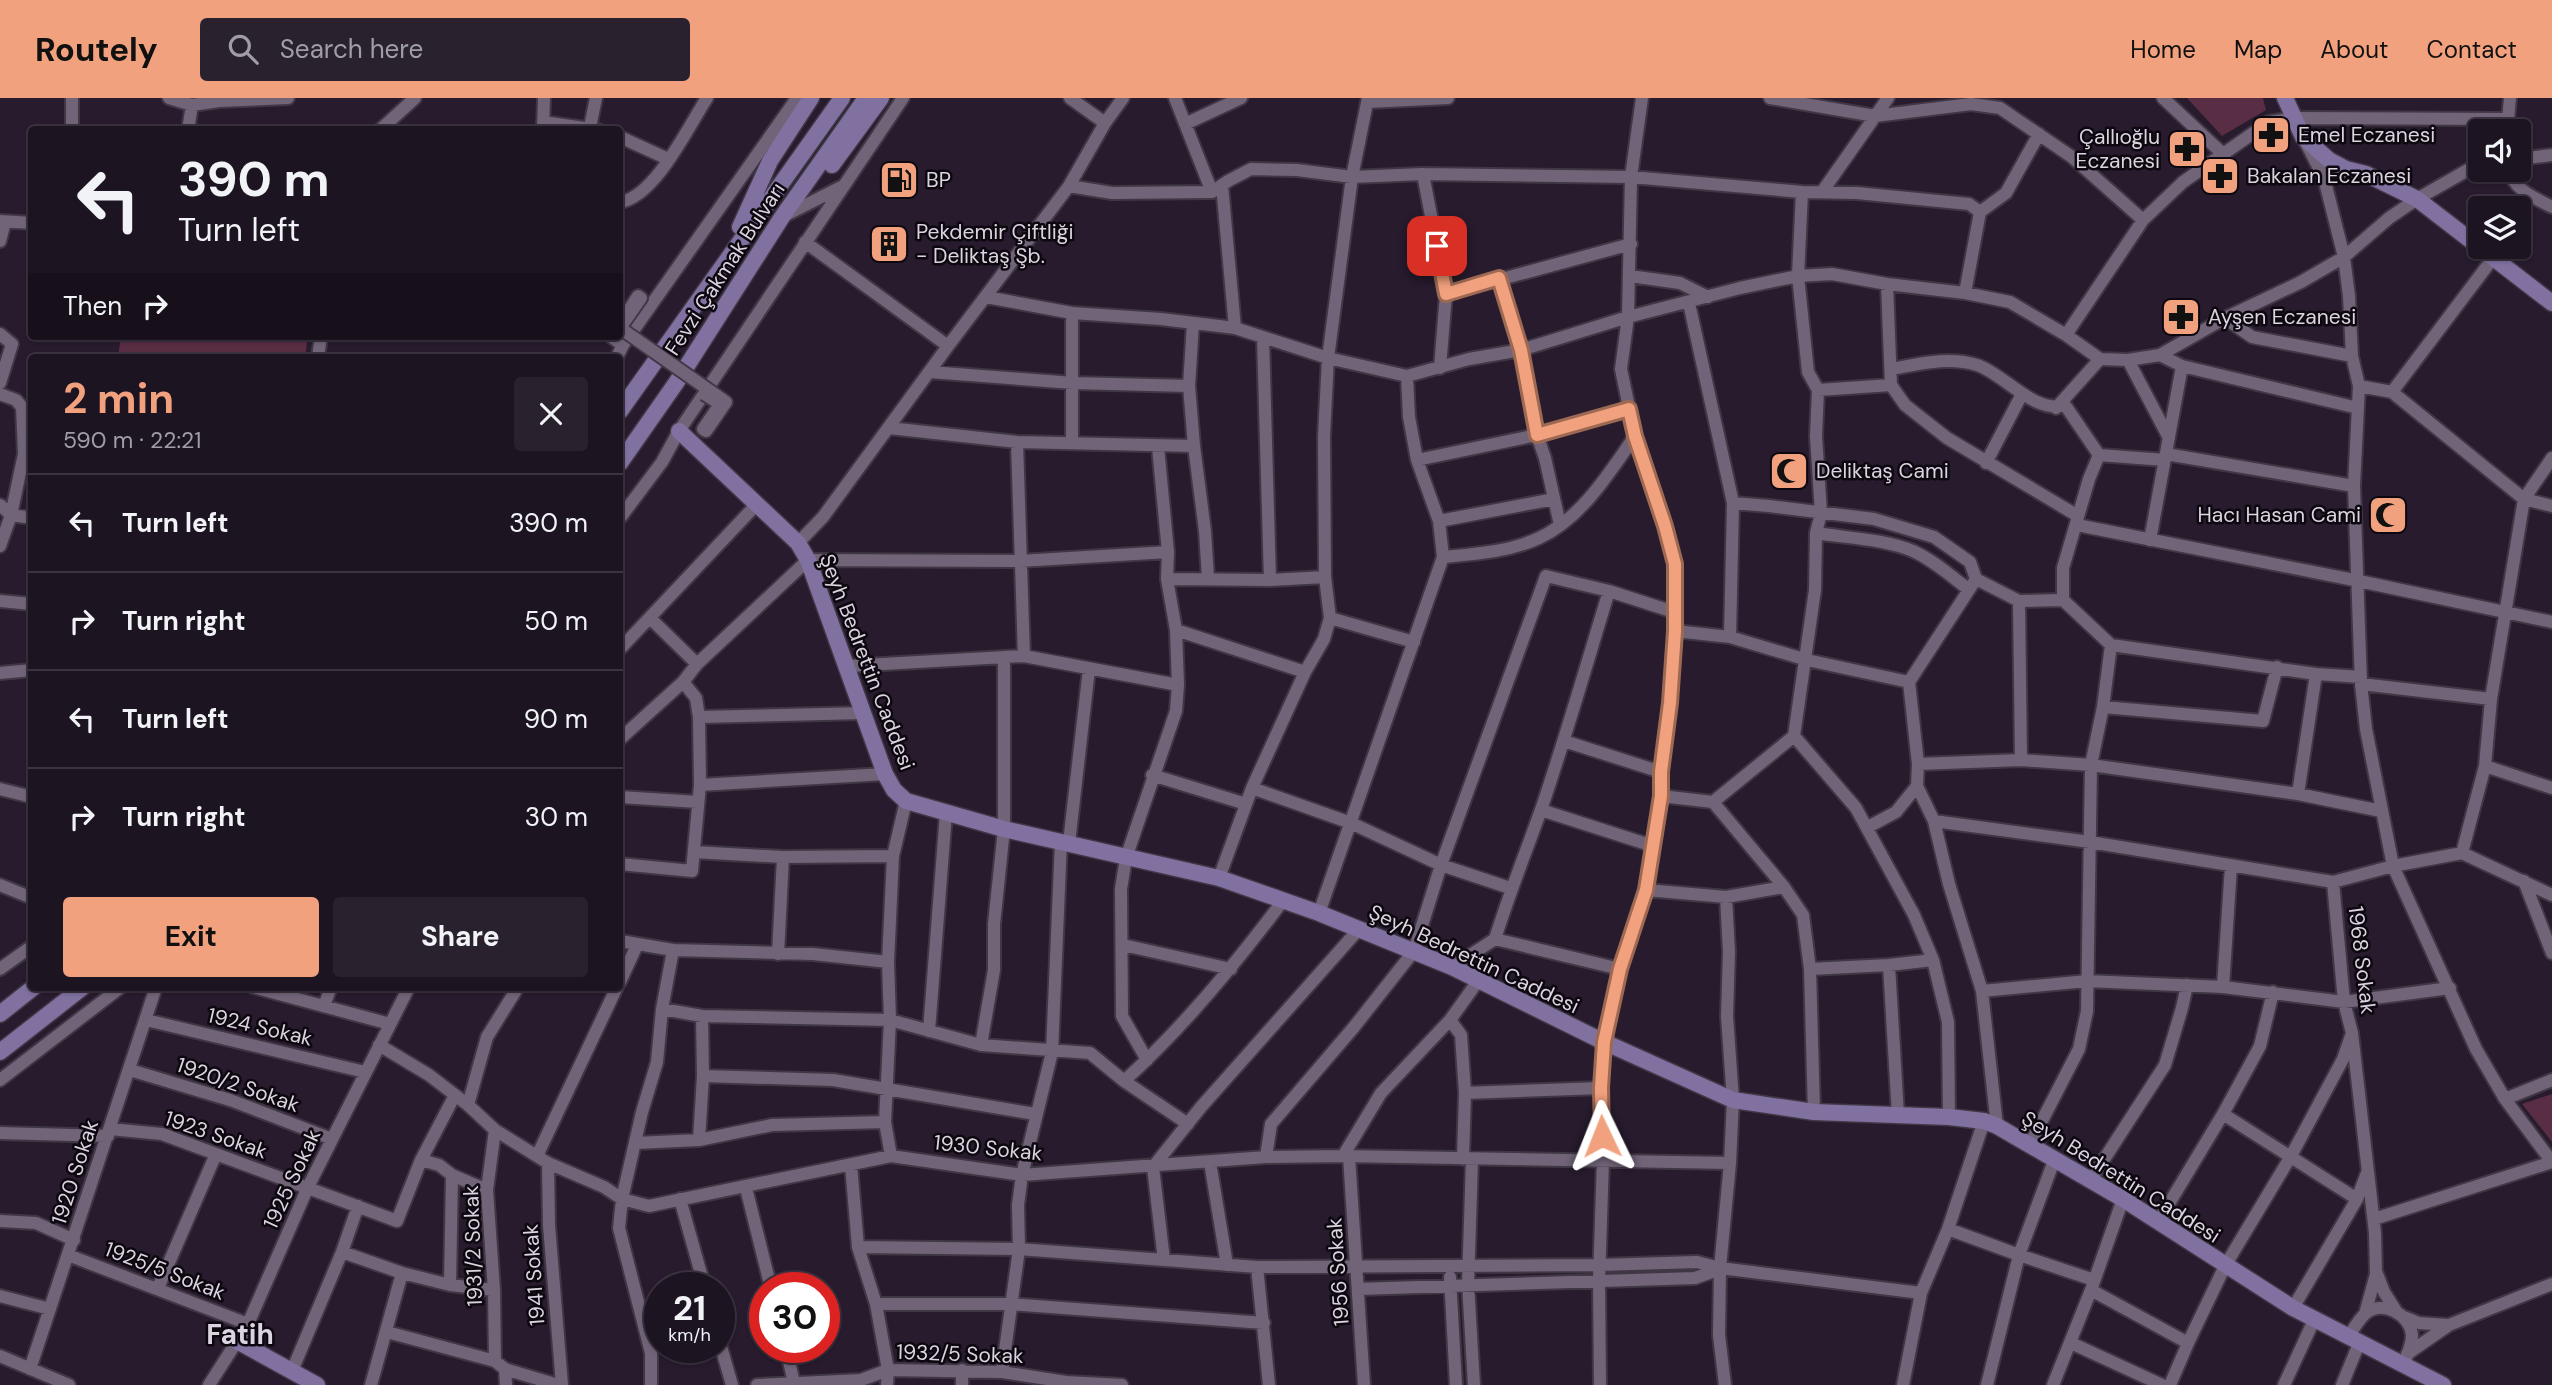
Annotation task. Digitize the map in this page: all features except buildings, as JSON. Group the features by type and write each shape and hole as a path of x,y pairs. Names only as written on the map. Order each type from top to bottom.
{"main road":[{"path":"726,257 770,161 811,98"},
{"name":"Fevzi Çakmak Bulvarı","path":"623,407 726,257 842,98"},
{"name":"Fevzi Çakmak Bulvarı","path":"623,460 676,383 782,217 866,98"},
{"path":"782,217 809,195 881,98"},
{"path":"2285,98 2302,137 2329,160 2346,169 2366,174 2417,199 2468,237"},
{"path":"2497,259 2552,303"},
{"name":"Şeyh Bedrettin Caddesi","path":"679,431 797,543 808,560 885,774 894,790 906,801 1004,829 1219,878 1319,913 1452,967 1604,1042 1733,1100 1814,1112 1949,1117 1991,1124 2123,1199 2293,1308 2406,1359 2427,1380 2443,1385"},
{"path":"0,1014 29,991"},
{"path":"0,1052 78,991"},
{"path":"237,1341 302,1380"}],"street":[{"path":"72,98 72,126"},
{"path":"169,98 192,105 219,100 288,98"},
{"path":"384,126 415,98"},
{"path":"543,126 544,98"},
{"path":"594,126 597,98"},
{"path":"623,202 643,192 658,176 707,98"},
{"path":"623,334 797,98"},
{"path":"1070,98 1105,123"},
{"path":"797,543 823,517 948,345 1069,186 1105,123 1123,98"},
{"path":"1175,98 1217,188 1235,328"},
{"path":"1185,124 1241,98"},
{"path":"1219,878 1252,788 1305,672 1324,639 1330,618 1325,577 1324,436 1328,358 1352,177 1368,100 1448,98"},
{"path":"1600,1385 1599,1280 1603,1160 1601,1088 1604,1042 1620,969 1646,890 1661,796 1675,631 1675,564 1635,436 1621,369 1628,317 1631,177 1642,98"},
{"path":"1772,98 1875,116 1970,104 2000,108 2072,157 2143,220"},
{"path":"1822,192 1888,98"},
{"path":"2162,98 2223,154"},
{"path":"2508,119 2510,98"},
{"path":"623,514 662,462 679,431 903,99"},
{"path":"189,126 192,105"},
{"path":"2066,335 2143,220 2183,182 2269,122 2295,118 2468,124"},
{"path":"1965,293 1980,212 2006,193 2039,134"},
{"path":"2302,137 2324,178 2344,257 2349,296 2352,356 2359,386 2354,486 2361,681 2366,729 2393,866 2476,1049 2505,1099 2552,1162 2374,1219"},
{"path":"623,138 668,159"},
{"path":"2531,157 2552,155"},
{"path":"1069,186 1112,192 1217,188 1251,169 1297,170 1352,177 1423,174 1631,177 1969,204 1980,212"},
{"path":"986,297 1072,313 1161,318 1235,328 1328,358 1407,376 1469,359 1521,350 1628,317 1740,288 1798,276 1832,274 1887,284 1965,293 2010,303 2066,335 2099,359 2128,360 2160,355 2225,318 2301,282 2344,257 2389,218 2417,199 2468,170"},
{"path":"1423,174 1446,294 1440,368"},
{"path":"2515,182 2519,188 2552,207"},
{"path":"782,217 844,186"},
{"path":"1713,802 1794,736 1807,660 1815,590 1816,533 1821,513 1816,436 1818,390 1808,372 1798,276 1802,192"},
{"path":"0,241 3,221 28,223"},
{"path":"805,242 948,345"},
{"path":"1446,294 1631,244"},
{"path":"2392,392 2492,259"},
{"path":"1630,276 1680,283 1708,297"},
{"path":"1499,278 1521,350 1537,435 1560,525"},
{"path":"1887,284 1891,385 1905,405 1947,438 2077,521 2150,540 2552,622"},
{"path":"623,319 638,296 641,298 623,324"},
{"path":"1689,303 1733,503 1730,637"},
{"path":"1072,313 1072,442"},
{"path":"2225,318 2252,337 2352,356"},
{"path":"1193,323 1189,386 1208,579"},
{"path":"623,330 726,402 706,431 703,429 720,404 704,394"},
{"path":"0,334 12,344 0,383"},
{"path":"1263,338 1270,580"},
{"path":"2160,355 2182,366 2358,408"},
{"path":"1891,369 1948,359 1979,365 2022,394 2056,408 2065,405 2099,455"},
{"path":"2056,408 2099,359"},
{"path":"2128,360 2169,438"},
{"path":"2150,540 2182,366"},
{"path":"930,372 1073,383 1189,386"},
{"path":"1319,913 1443,557 1439,521 1418,460 1409,417 1407,376"},
{"path":"1818,390 1891,385"},
{"path":"2359,386 2392,392 2525,499 2552,506"},
{"path":"0,394 16,400 22,407 24,454 11,515 0,547"},
{"path":"1986,463 2022,394"},
{"path":"1418,460 1537,435 1629,409"},
{"path":"889,428 1017,442 1194,446"},
{"path":"1443,557 1497,551 1539,538 1560,525 1611,471 1635,436"},
{"path":"1017,442 1024,656"},
{"path":"1147,1060 1122,1016 1121,889 1126,858 1175,710 1178,685 1176,630 1167,579 1168,552 1158,447"},
{"path":"2099,455 2165,457 2354,486"},
{"path":"2063,600 2063,568 2099,455"},
{"path":"2552,458 2525,499 2491,699 2485,765 2462,853 2552,895"},
{"path":"1439,521 1554,499"},
{"path":"1733,503 1874,519 1934,537 1970,562 1972,584 1909,682 1917,786 1934,821 1949,884 1982,992 1991,1124 1921,1293 1903,1385"},
{"path":"0,505 11,515 28,517"},
{"path":"623,646 756,505"},
{"path":"1816,533 1913,551 1972,584 2019,601 2063,600 2111,645 2491,699"},
{"path":"623,736 808,560 1020,561 1168,552"},
{"path":"1266,1157 1271,1124 1354,1027 1414,951 1441,865 1546,576 1609,591 1674,612"},
{"path":"1167,579 1270,580 1325,577"},
{"path":"1452,967 1495,939 1510,888 1541,810 1564,741 1609,591"},
{"path":"0,601 28,604"},
{"path":"2019,601 2021,760"},
{"path":"650,618 698,664"},
{"path":"1330,618 1414,642"},
{"path":"1176,630 1305,672"},
{"path":"1675,631 1730,637 1807,660 1909,682"},
{"path":"2030,1144 2079,1049 2087,1011 2091,765 2103,707 2111,645"},
{"path":"848,666 1024,656 1178,685"},
{"path":"981,1045 995,970 994,924 1004,829 1004,657"},
{"path":"2103,707 2263,721 2277,667"},
{"path":"1002,1372 1018,1249 1018,1205 1022,1175 1052,1052 1065,842 1089,669"},
{"path":"0,673 28,670"},
{"path":"2298,794 2316,674"},
{"path":"623,864 692,871 700,785 699,718 696,698 682,682"},
{"path":"699,718 864,713"},
{"path":"1794,736 1856,807 1914,915 1933,960 1948,1022 1949,1117"},
{"path":"1564,741 1661,772"},
{"path":"1917,764 2021,760 2091,765 2298,794 2381,811"},
{"path":"2485,765 2552,788"},
{"path":"700,785 885,774"},
{"path":"1152,775 1246,804"},
{"path":"1868,827 1896,812 1917,786"},
{"path":"1252,788 1351,822 1441,865 1510,888"},
{"path":"0,789 28,796"},
{"path":"1661,796 1713,802 1784,887 1803,915 1810,970 1814,1112"},
{"path":"623,797 698,802"},
{"path":"891,1156 884,1122 890,1020 888,962 893,856 906,801"},
{"path":"1541,810 1653,846"},
{"path":"929,1031 946,813"},
{"path":"1934,821 2090,842 2333,882"},
{"path":"694,852 783,857 893,856"},
{"name":"1968 Sokak","path":"2376,1274 2374,1219 2352,1033 2344,1002 2333,882 2393,866 2462,853"},
{"path":"778,954 783,857"},
{"path":"2223,987 2231,866"},
{"path":"2524,881 2552,953"},
{"path":"0,886 28,896"},
{"path":"1646,890 1726,897 1784,887"},
{"path":"1725,1385 1718,1335 1720,1268 1733,1100 1727,1016 1729,952 1726,897"},
{"path":"1124,1081 1147,1060 1231,969 1282,902"},
{"path":"1164,1260 1153,1167 1359,929"},
{"path":"1495,939 1620,969"},
{"path":"623,942 673,950 813,954 888,962"},
{"path":"623,975 637,945"},
{"path":"1123,945 1231,969"},
{"path":"0,969 28,949"},
{"path":"651,1385 651,1353 619,1228 622,1199 642,1112 657,1062 662,1009 673,950"},
{"path":"1810,970 1933,960"},
{"path":"1889,965 1898,1115"},
{"path":"1346,1156 1381,1093 1450,1020 1478,981"},
{"path":"1982,992 2087,981 2223,987 2344,1002 2450,988"},
{"path":"2090,1181 2165,1065 2187,985"},
{"path":"0,1080 116,991"},
{"name":"1920 Sokak","path":"30,1369 155,991"},
{"path":"268,991 390,1024"},
{"path":"324,1006 330,991"},
{"name":"1925 Sokak","path":"209,1385 248,1324 308,1188 407,991"},
{"path":"468,1105 487,1037 516,991"},
{"path":"542,1159 615,991"},
{"path":"2158,1222 2224,1114 2260,1046 2273,992"},
{"path":"662,1009 702,1016 890,1020 981,1045 1090,1053 1124,1081 1188,1124"},
{"path":"698,1140 703,1076 702,1016"},
{"name":"1924 Sokak","path":"146,1020 365,1072"},
{"path":"1450,1020 1461,1035 1465,1094 1468,1284 1474,1385"},
{"path":"2171,1385 2225,1266 2291,1156 2343,1059 2352,1033"},
{"name":"1930 Sokak","path":"379,1045 429,1075 495,1130 542,1159 604,1187 622,1199 649,1206 891,1156 1022,1175 1266,1157 1730,1163"},
{"name":"1920/2 Sokak","path":"130,1070 230,1100 332,1139"},
{"path":"703,1076 834,1080 1035,1115"},
{"path":"2505,1099 2552,1080"},
{"path":"1465,1094 1601,1088"},
{"path":"455,1096 421,1160 439,1165 452,1175 487,1190"},
{"path":"2224,1114 2357,1199"},
{"path":"636,1143 698,1140 772,1125 884,1122"},
{"name":"1931/2 Sokak","path":"495,1130 487,1190 500,1365 506,1385"},
{"name":"1923 Sokak","path":"0,1133 162,1134 397,1220 421,1160"},
{"path":"158,1288 216,1154"},
{"name":"1956 Sokak","path":"1346,1156 1358,1267 1364,1385"},
{"path":"1987,1385 2019,1255 2055,1158"},
{"name":"1941 Sokak","path":"542,1159 550,1225 560,1385"},
{"path":"1210,1162 1227,1265"},
{"path":"851,1165 858,1247 876,1304 888,1370 887,1385"},
{"path":"2293,1308 2357,1199 2368,1168"},
{"path":"450,1285 452,1175"},
{"path":"746,1188 767,1272"},
{"path":"680,1199 701,1272"},
{"path":"2053,1385 2123,1199"},
{"path":"302,1380 358,1206"},
{"path":"0,1221 36,1223 74,1240"},
{"path":"1948,1228 2092,1285 2188,1343"},
{"path":"858,1247 1018,1249 1257,1267 1697,1262 1720,1268 1921,1293"},
{"path":"342,1252 402,1273 450,1285 494,1290"},
{"name":"1925/5 Sokak","path":"68,1255 248,1324"},
{"path":"1451,1266 1456,1385"},
{"path":"1257,1267 1269,1385"},
{"path":"1358,1289 1695,1278 1720,1268"},
{"path":"371,1385 402,1273"},
{"path":"2342,1385 2376,1274"},
{"path":"2376,1274 2384,1292 2412,1335 2406,1359"},
{"path":"2406,1359 2449,1325 2552,1284"},
{"path":"0,1296 50,1309"},
{"path":"876,1304 1010,1304 1264,1323"},
{"path":"2365,1314 2384,1308 2419,1323 2449,1325"},
{"path":"2284,1385 2315,1318"},
{"path":"387,1332 560,1385"},
{"path":"2071,1343 2162,1385"},
{"path":"0,1356 69,1385"},
{"path":"726,1363 732,1385"},
{"path":"789,1363 794,1383"},
{"name":"1932/5 Sokak","path":"757,1385 858,1383 888,1370 1002,1372 1027,1380 1122,1385"},
{"path":"962,1370 962,1385"}],"shaded area":[{"path":"2187,98 2263,98 2266,110 2222,136"},
{"path":"120,340 307,340 305,354 118,354"},
{"path":"2552,1094 2552,1142 2522,1104"}],"place":[{"name":"Emel Eczanesi","path":"2271,135"},
{"name":"Çallıoğlu Eczanesi","path":"2187,149"},
{"name":"Bakalan Eczanesi","path":"2220,176"},
{"name":"BP","path":"899,180"},
{"name":"Pekdemir Çiftliği - Deliktaş Şb.","path":"889,244"},
{"name":"Ayşen Eczanesi","path":"2181,317"},
{"name":"Deliktaş Cami","path":"1789,471"},
{"name":"Hacı Hasan Cami","path":"2388,515"}],"district":[{"name":"Fatih","path":"240,1334"}],"route":[{"path":"1437,246 1446,294 1499,278 1521,350 1537,435 1629,409 1675,564 1675,631 1661,796 1646,890 1620,969 1604,1042 1602,1136"}]}
